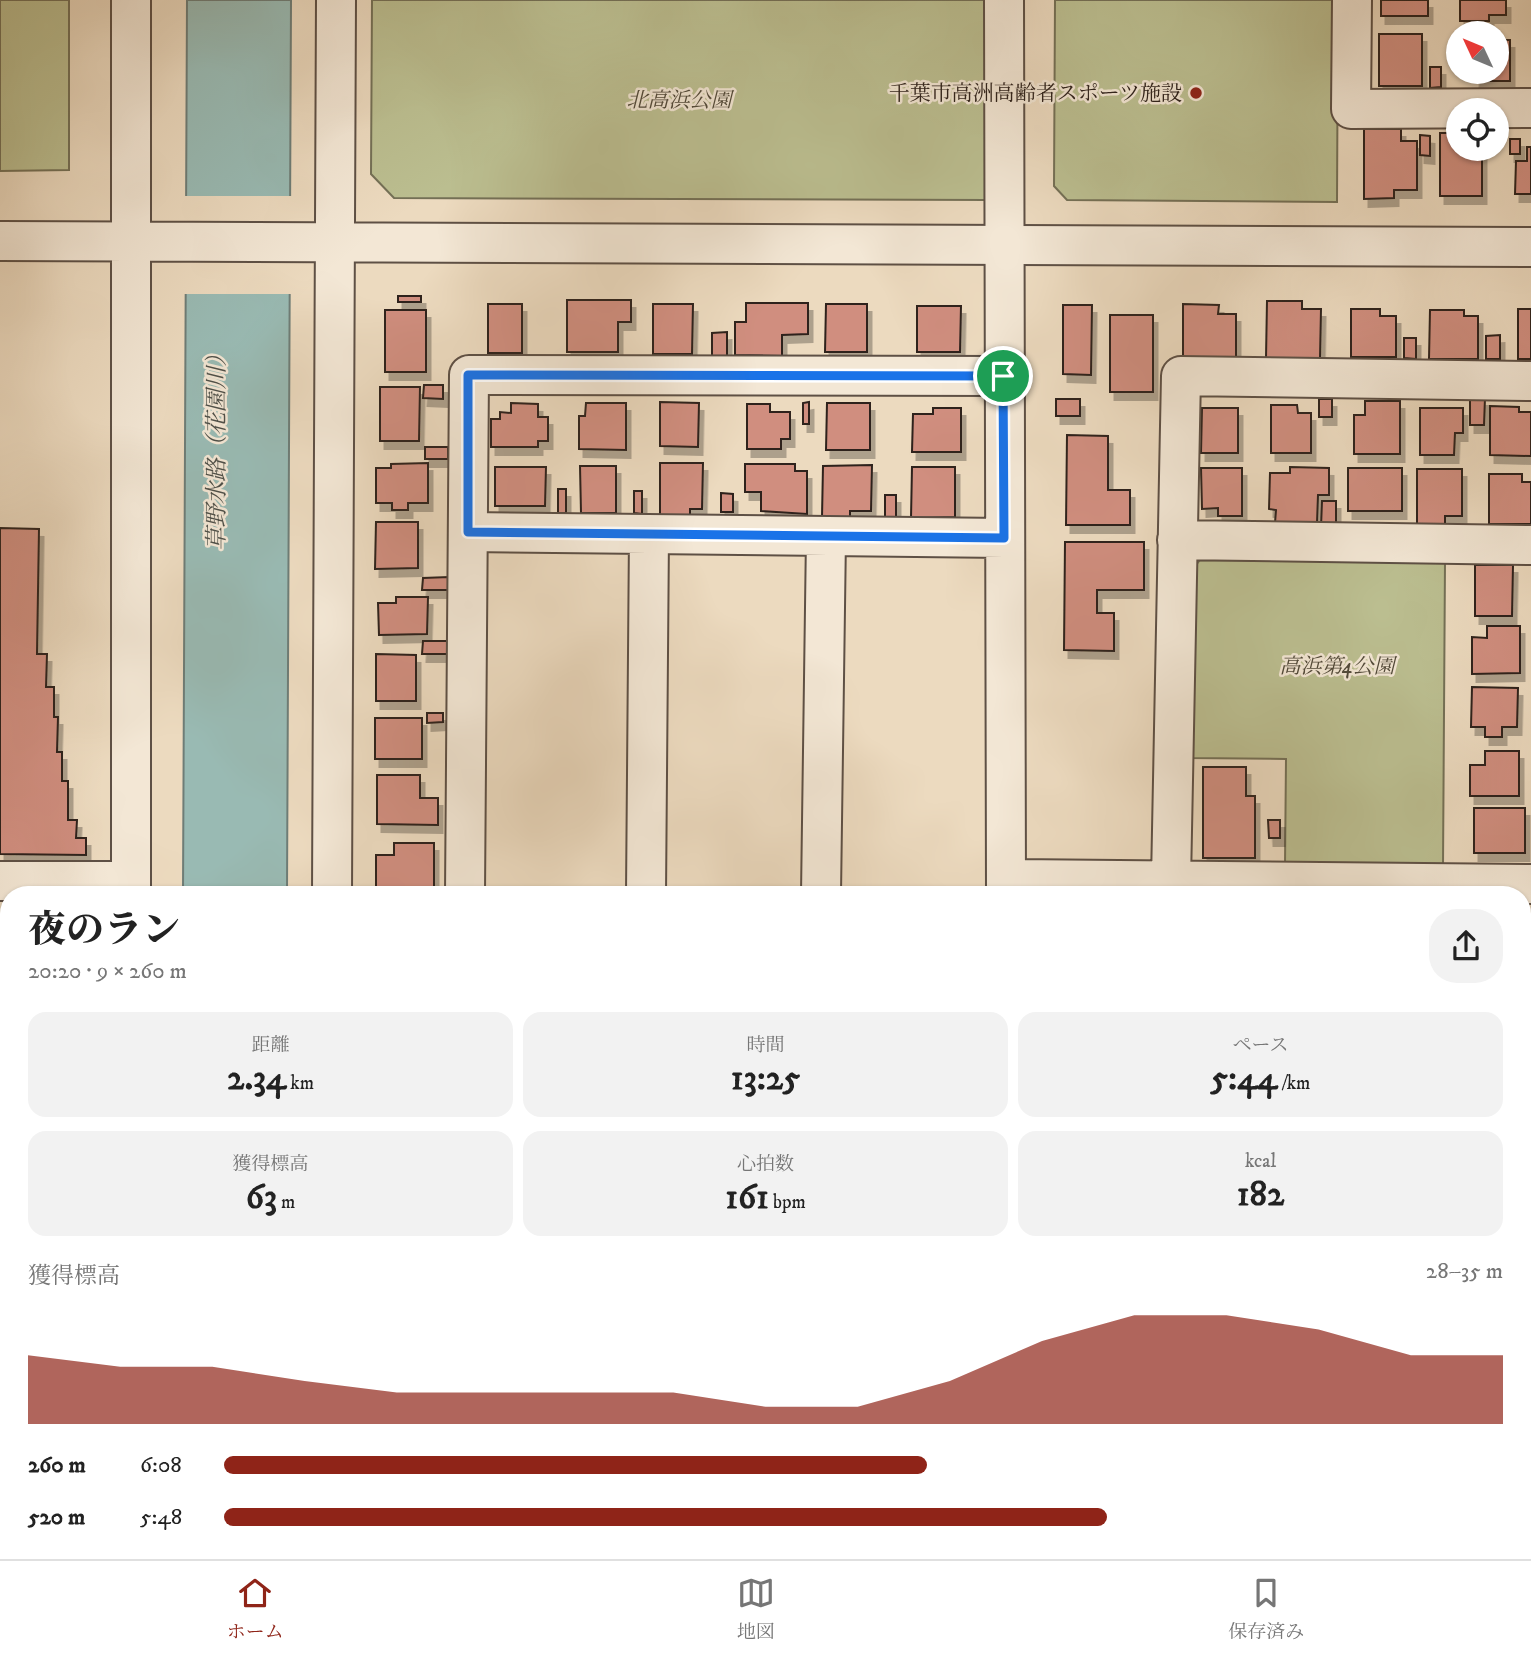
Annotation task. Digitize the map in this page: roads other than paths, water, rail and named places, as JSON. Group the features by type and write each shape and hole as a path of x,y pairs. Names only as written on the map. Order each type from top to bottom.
{"street":[{"path":"131,0 131,886"},
{"path":"332,886 336,0"},
{"path":"1004,0 1007,245 1003,376 1006,886"},
{"path":"1352,0 1351,109 1531,108"},
{"path":"0,241 335,240 1531,247"},
{"path":"465,886 468,375 1003,376"},
{"path":"1171,881 1181,376 1531,381"},
{"path":"468,532 1004,538"},
{"path":"646,886 649,534"},
{"path":"821,886 826,536"},
{"path":"1177,540 1531,545"},
{"path":"0,881 94,886"},
{"path":"1034,886 1171,881 1531,884"}],"water":[{"name":"草野水路（花園川）","path":"187,0 291,0 287,886 183,886"}],"place":[{"name":"千葉市高洲高齢者スポーツ施設","path":"1196,93"}],"park label":[{"name":"北高浜公園","path":"679,100"},
{"name":"高浜第4公園","path":"1337,666"}]}
